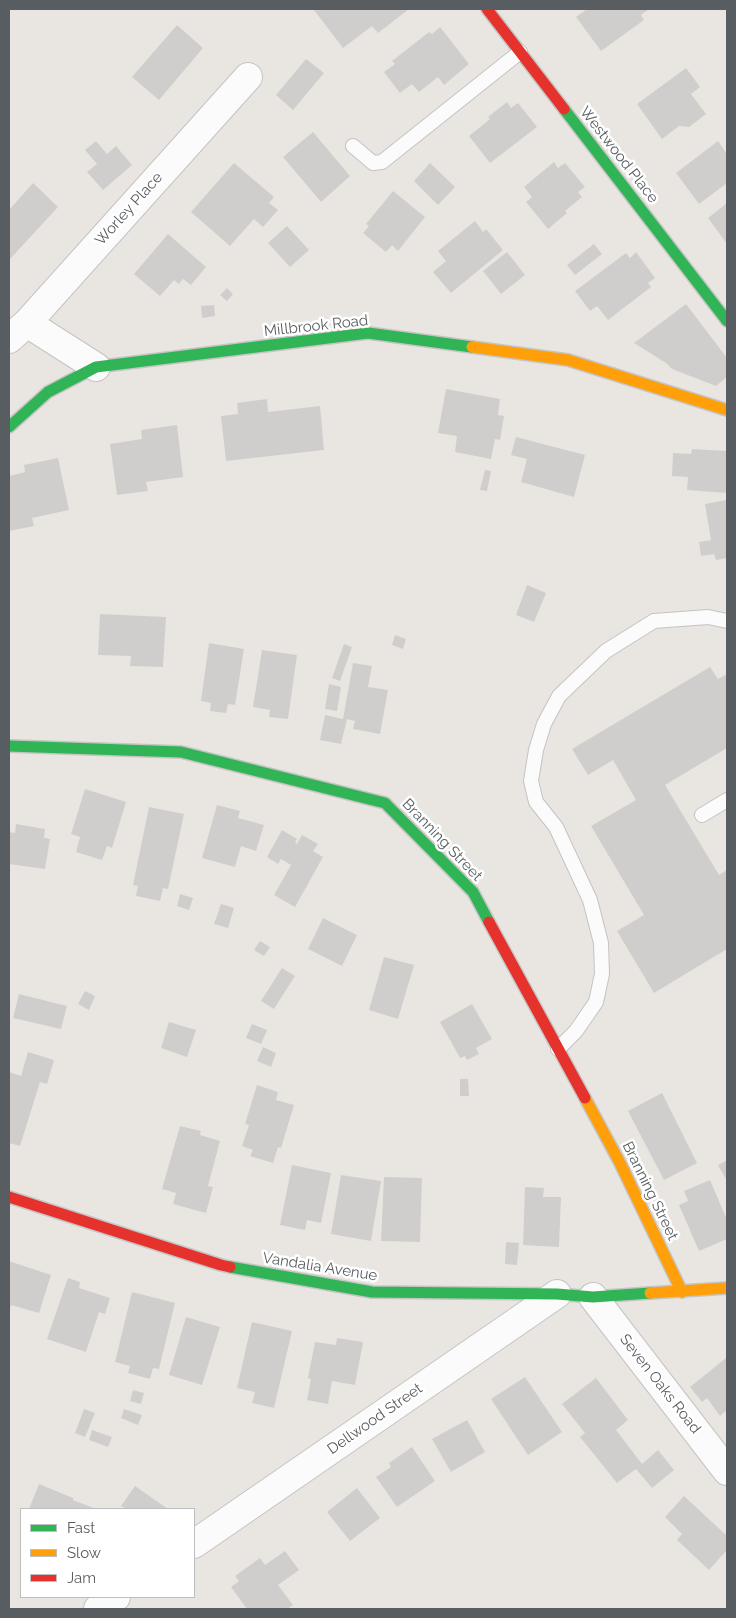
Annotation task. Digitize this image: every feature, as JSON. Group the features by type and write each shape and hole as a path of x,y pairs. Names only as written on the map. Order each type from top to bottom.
{"street":[{"name":"Westwood Place","path":"487,9 727,320"},
{"name":"Worley Place","path":"18,331 248,76"},
{"path":"18,331 96,367"},
{"name":"Millbrook Road","path":"9,427 48,392 96,367 368,333 568,360 727,410"},
{"name":"Branning Street","path":"9,746 181,752 385,803 473,892 620,1163 682,1292"},
{"name":"Vandalia Avenue","path":"9,1197 221,1265 372,1292 557,1294 593,1298 727,1288"},
{"name":"Dellwood Street","path":"195,1543 557,1294"},
{"name":"Seven Oaks Road","path":"593,1298 727,1471"},
{"path":"98,1609 114,1598"}],"lane":[{"path":"354,146 373,163 382,162 520,52"},
{"path":"558,1048 576,1031 596,1002 602,974 601,943 590,900 556,827 536,802 531,781 536,750 544,724 559,696 606,651 654,621 708,617 727,621"},
{"path":"702,814 727,800"}],"building":[{"path":"315,9 409,9 378,33 372,26 343,48"},
{"path":"587,9 649,9 641,15 644,20 601,51 576,17"},
{"path":"177,25 203,48 159,100 132,77"},
{"path":"440,27 469,64 444,85 438,77 419,92 412,84 400,93 384,72 395,64 392,61 429,32 432,34"},
{"path":"306,59 324,73 293,110 276,95"},
{"path":"686,68 700,87 691,94 706,114 689,127 679,126 662,139 637,104"},
{"path":"507,102 511,108 518,103 537,127 490,163 469,136"},
{"path":"313,132 350,176 321,202 283,157"},
{"path":"96,141 107,154 116,146 132,165 103,190 87,172 97,164 85,150"},
{"path":"718,141 727,154 727,183 699,204 676,173"},
{"path":"554,162 558,168 565,163 585,187 578,192 582,197 548,229 526,202 532,197 524,187"},
{"path":"234,163 274,197 269,203 278,210 263,227 254,219 230,246 191,212"},
{"path":"430,163 455,187 438,205 414,181"},
{"path":"33,183 58,207 10,259 9,210"},
{"path":"393,191 425,217 398,251 392,245 386,252 363,233 369,226 366,224"},
{"path":"727,203 727,244 708,218"},
{"path":"475,221 483,232 486,229 503,250 451,293 433,272 446,261 438,251"},
{"path":"287,226 309,250 290,267 268,243"},
{"path":"168,234 206,267 191,285 183,279 179,284 174,280 160,296 134,274"},
{"path":"594,244 602,254 575,275 567,265"},
{"path":"507,252 525,275 501,294 483,271"},
{"path":"636,252 655,278 648,283 651,287 608,320 597,306 590,311 575,291 626,253 630,258"},
{"path":"227,288 233,294 227,301 220,295"},
{"path":"686,304 727,358 727,377 716,386 672,369 666,363 634,343"},
{"path":"214,305 215,316 202,318 201,306"},
{"path":"446,389 500,399 498,415 504,416 500,440 495,439 491,459 455,452 457,436 438,433"},
{"path":"267,399 268,412 320,406 324,450 226,461 221,416 238,414 237,403"},
{"path":"177,425 183,477 146,482 148,491 117,495 110,444 142,439 141,430"},
{"path":"516,437 585,455 574,497 521,482 527,459 511,455"},
{"path":"692,449 727,451 727,493 687,490 688,477 672,476 673,453 691,454"},
{"path":"58,458 69,510 32,518 34,526 9,531 9,476 25,472 24,465"},
{"path":"485,470 491,471 487,491 480,490"},
{"path":"727,500 727,558 716,560 714,554 701,556 699,542 711,540 705,504"},
{"path":"527,585 546,593 534,622 516,615"},
{"path":"100,614 166,617 163,667 130,666 131,656 98,655"},
{"path":"395,635 406,639 403,649 392,645"},
{"path":"209,643 244,649 235,705 228,704 226,713 210,711 211,703 201,701"},
{"path":"344,644 352,647 340,681 332,678"},
{"path":"262,650 297,655 288,719 269,717 270,710 253,707"},
{"path":"353,663 372,666 368,687 388,690 380,734 353,729 355,721 347,719 341,744 320,740 325,715 343,719"},
{"path":"710,667 718,679 727,674 727,748 665,785 719,875 727,870 727,949 654,993 617,931 644,915 591,826 636,800 613,760 588,775 572,749"},
{"path":"329,684 341,687 337,711 325,709"},
{"path":"85,789 126,802 112,848 107,846 102,860 76,852 80,837 71,834"},
{"path":"217,805 240,811 238,818 264,825 256,851 241,846 235,867 202,858"},
{"path":"149,807 184,814 168,889 163,888 160,901 136,896 138,886 133,885"},
{"path":"16,824 45,829 44,838 50,839 45,869 9,864 9,832 15,833"},
{"path":"282,830 297,839 295,842 297,844 302,835 318,844 313,851 323,857 295,907 274,895 291,865 281,859 278,864 267,857"},
{"path":"180,894 193,898 189,910 177,906"},
{"path":"221,904 234,908 228,928 214,924"},
{"path":"323,918 357,935 342,966 308,949"},
{"path":"260,941 270,947 264,956 254,950"},
{"path":"384,957 414,965 398,1019 369,1010"},
{"path":"282,968 295,976 274,1009 261,1001"},
{"path":"85,991 95,996 89,1010 78,1004"},
{"path":"19,994 67,1006 61,1029 13,1018"},
{"path":"472,1004 492,1039 476,1048 479,1054 467,1060 465,1056 460,1058 440,1022"},
{"path":"169,1022 196,1030 187,1057 161,1048"},
{"path":"252,1024 267,1030 261,1044 246,1038"},
{"path":"263,1047 276,1053 271,1067 257,1061"},
{"path":"28,1052 54,1060 47,1084 40,1082 20,1146 9,1143 9,1072 21,1076"},
{"path":"460,1079 468,1079 469,1096 460,1096"},
{"path":"257,1085 278,1092 276,1100 294,1105 281,1148 278,1147 273,1163 250,1156 253,1150 242,1146 249,1125 245,1124"},
{"path":"662,1093 697,1163 664,1180 628,1111"},
{"path":"180,1126 201,1131 200,1135 220,1141 208,1186 213,1187 206,1213 173,1204 176,1193 162,1189"},
{"path":"727,1160 727,1181 718,1165"},
{"path":"292,1165 331,1173 321,1223 307,1220 305,1230 280,1225"},
{"path":"341,1175 381,1181 371,1241 331,1234"},
{"path":"384,1177 422,1178 420,1242 381,1241"},
{"path":"710,1180 727,1220 727,1239 699,1251 679,1205 688,1201 684,1191"},
{"path":"525,1187 544,1188 543,1197 561,1197 559,1247 523,1245"},
{"path":"506,1242 519,1243 517,1265 505,1264"},
{"path":"9,1261 51,1275 39,1313 11,1305 9,1312"},
{"path":"68,1278 80,1282 79,1288 110,1298 105,1314 99,1312 86,1352 47,1339"},
{"path":"132,1292 175,1303 159,1369 153,1368 150,1379 128,1373 130,1366 115,1362"},
{"path":"186,1317 220,1327 202,1385 169,1375"},
{"path":"252,1322 292,1331 274,1408 252,1403 255,1392 237,1388"},
{"path":"337,1338 363,1342 355,1385 332,1381 328,1404 307,1400 311,1379 308,1378 315,1342 336,1345"},
{"path":"726,1358 727,1410 720,1416 707,1398 702,1402 690,1387"},
{"path":"525,1377 562,1432 528,1455 491,1399"},
{"path":"596,1378 628,1420 616,1430 642,1464 658,1450 674,1470 652,1488 636,1469 617,1483 580,1437 585,1433 562,1404"},
{"path":"133,1390 144,1393 141,1404 130,1401"},
{"path":"84,1409 95,1413 85,1437 75,1433"},
{"path":"124,1409 142,1415 138,1425 121,1418"},
{"path":"467,1420 485,1452 451,1472 432,1439"},
{"path":"92,1430 112,1437 108,1447 89,1440"},
{"path":"412,1447 435,1481 397,1507 376,1477 391,1467 389,1463"},
{"path":"39,1484 93,1508 29,1508"},
{"path":"135,1486 167,1508 124,1508 121,1506"},
{"path":"357,1488 380,1518 350,1541 327,1512"},
{"path":"684,1496 727,1536 727,1550 709,1570 677,1540 682,1534 665,1517"},
{"path":"285,1551 299,1570 278,1585 293,1605 287,1609 247,1609 231,1587 239,1581 235,1576 260,1558 265,1565"}],"traffic: fast":[{"path":"564,109 727,321"},
{"path":"9,427 48,392 96,367 368,333 472,347"},
{"path":"9,746 181,752 385,803 473,892 489,922"},
{"path":"230,1267 372,1292 557,1294 593,1297 650,1293"}],"traffic: slow":[{"path":"472,347 568,360 727,410"},
{"path":"585,1098 620,1163 682,1292"},
{"path":"650,1293 727,1288"}],"traffic: jam":[{"path":"487,9 564,109"},
{"path":"489,922 585,1098"},
{"path":"9,1197 230,1267"}]}
